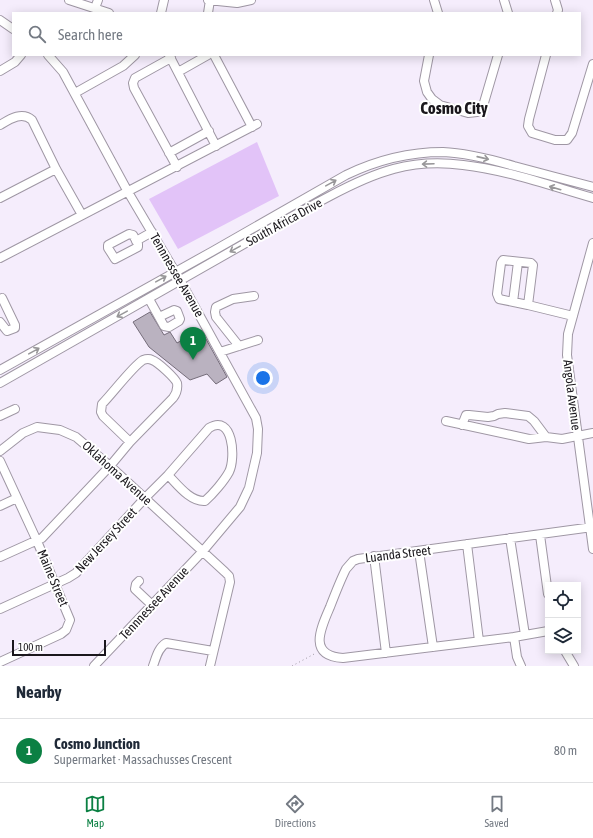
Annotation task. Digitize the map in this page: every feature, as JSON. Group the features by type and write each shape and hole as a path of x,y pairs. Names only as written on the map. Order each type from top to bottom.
{"street":[{"path":"69,0 106,12"},
{"path":"95,8 98,0"},
{"path":"162,12 164,0"},
{"path":"208,12 209,0 237,3 248,1"},
{"path":"434,0 438,12"},
{"path":"504,0 508,12"},
{"path":"555,0 557,12"},
{"path":"0,20 12,28"},
{"path":"0,71 15,62 20,56"},
{"name":"Tennnessee Avenue","path":"49,56 63,72 128,192 176,271 256,418 258,429 257,453 249,488 240,507 203,551 94,666"},
{"path":"75,93 123,66 134,56"},
{"path":"178,72 206,56"},
{"path":"0,258 255,126 215,56"},
{"path":"429,56 424,81 429,95 440,105 473,114 480,110 483,106 498,56"},
{"path":"546,56 528,126 532,133 555,140 566,140 572,133 593,64"},
{"path":"177,166 134,88 133,83 135,78 170,57 216,146"},
{"path":"0,125 18,116 24,116 32,120 82,215"},
{"path":"169,153 209,131"},
{"name":"South Africa Drive","path":"0,370 346,175 368,165 395,157 430,152 443,152 469,155 593,187"},
{"name":"South Africa Drive","path":"0,383 292,216 352,184 380,172 406,166 436,163 465,165 513,176 593,198"},
{"path":"0,198 56,168"},
{"path":"136,241 152,232"},
{"name":"Angola Avenue","path":"593,243 591,258 568,334 567,355 577,436 592,528 593,549"},
{"path":"528,305 534,266 531,263 502,261 497,294 499,299 573,316"},
{"path":"513,302 518,262"},
{"path":"239,346 216,317 216,308 233,299 254,296"},
{"path":"0,322 7,331 15,328 15,325 1,297"},
{"path":"149,299 159,318"},
{"path":"220,352 258,340"},
{"path":"0,557 37,541 49,532 130,442 173,398 176,393 177,384 175,380 158,363 152,360 143,360 136,366 102,404 102,416 130,442"},
{"path":"0,416 15,409"},
{"path":"462,425 466,415 488,417 505,413 528,416 534,421 546,437"},
{"path":"492,431 494,416"},
{"path":"446,421 529,439 546,437 562,439 593,433"},
{"name":"New Jersey Street","path":"0,609 76,573 168,475 209,428 219,425 230,435 232,453 229,471 205,501 196,500 191,497 168,475"},
{"name":"Oklahoma Avenue","path":"0,451 30,429 37,427 60,430 76,437 110,466 229,576 230,582 210,666"},
{"name":"Maine Street","path":"0,461 37,541 70,620 66,630 0,662"},
{"path":"0,506 17,498"},
{"name":"Luanda Street","path":"322,649 320,634 346,569 353,561 374,556 592,528"},
{"path":"540,535 546,582"},
{"path":"510,538 525,635"},
{"path":"467,544 479,641"},
{"path":"419,551 433,647"},
{"path":"374,556 386,653"},
{"path":"138,581 136,584 136,590 152,605"},
{"path":"322,649 331,656 340,658 545,632"},
{"path":"514,637 517,657 521,666"},
{"path":"153,666 159,650 166,643 213,651"},
{"path":"567,654 574,666"}],"path":[{"path":"292,666 322,649"}],"shaded area":[{"path":"257,142 279,196 178,249 149,199"}],"building":[{"path":"150,312 164,335 170,332 177,343 201,330 227,377 216,384 207,374 190,380 149,347 133,322"}],"place":[{"name":"Cosmo Junction","path":"193,360"}],"district":[{"name":"Cosmo City","path":"454,108"}]}
